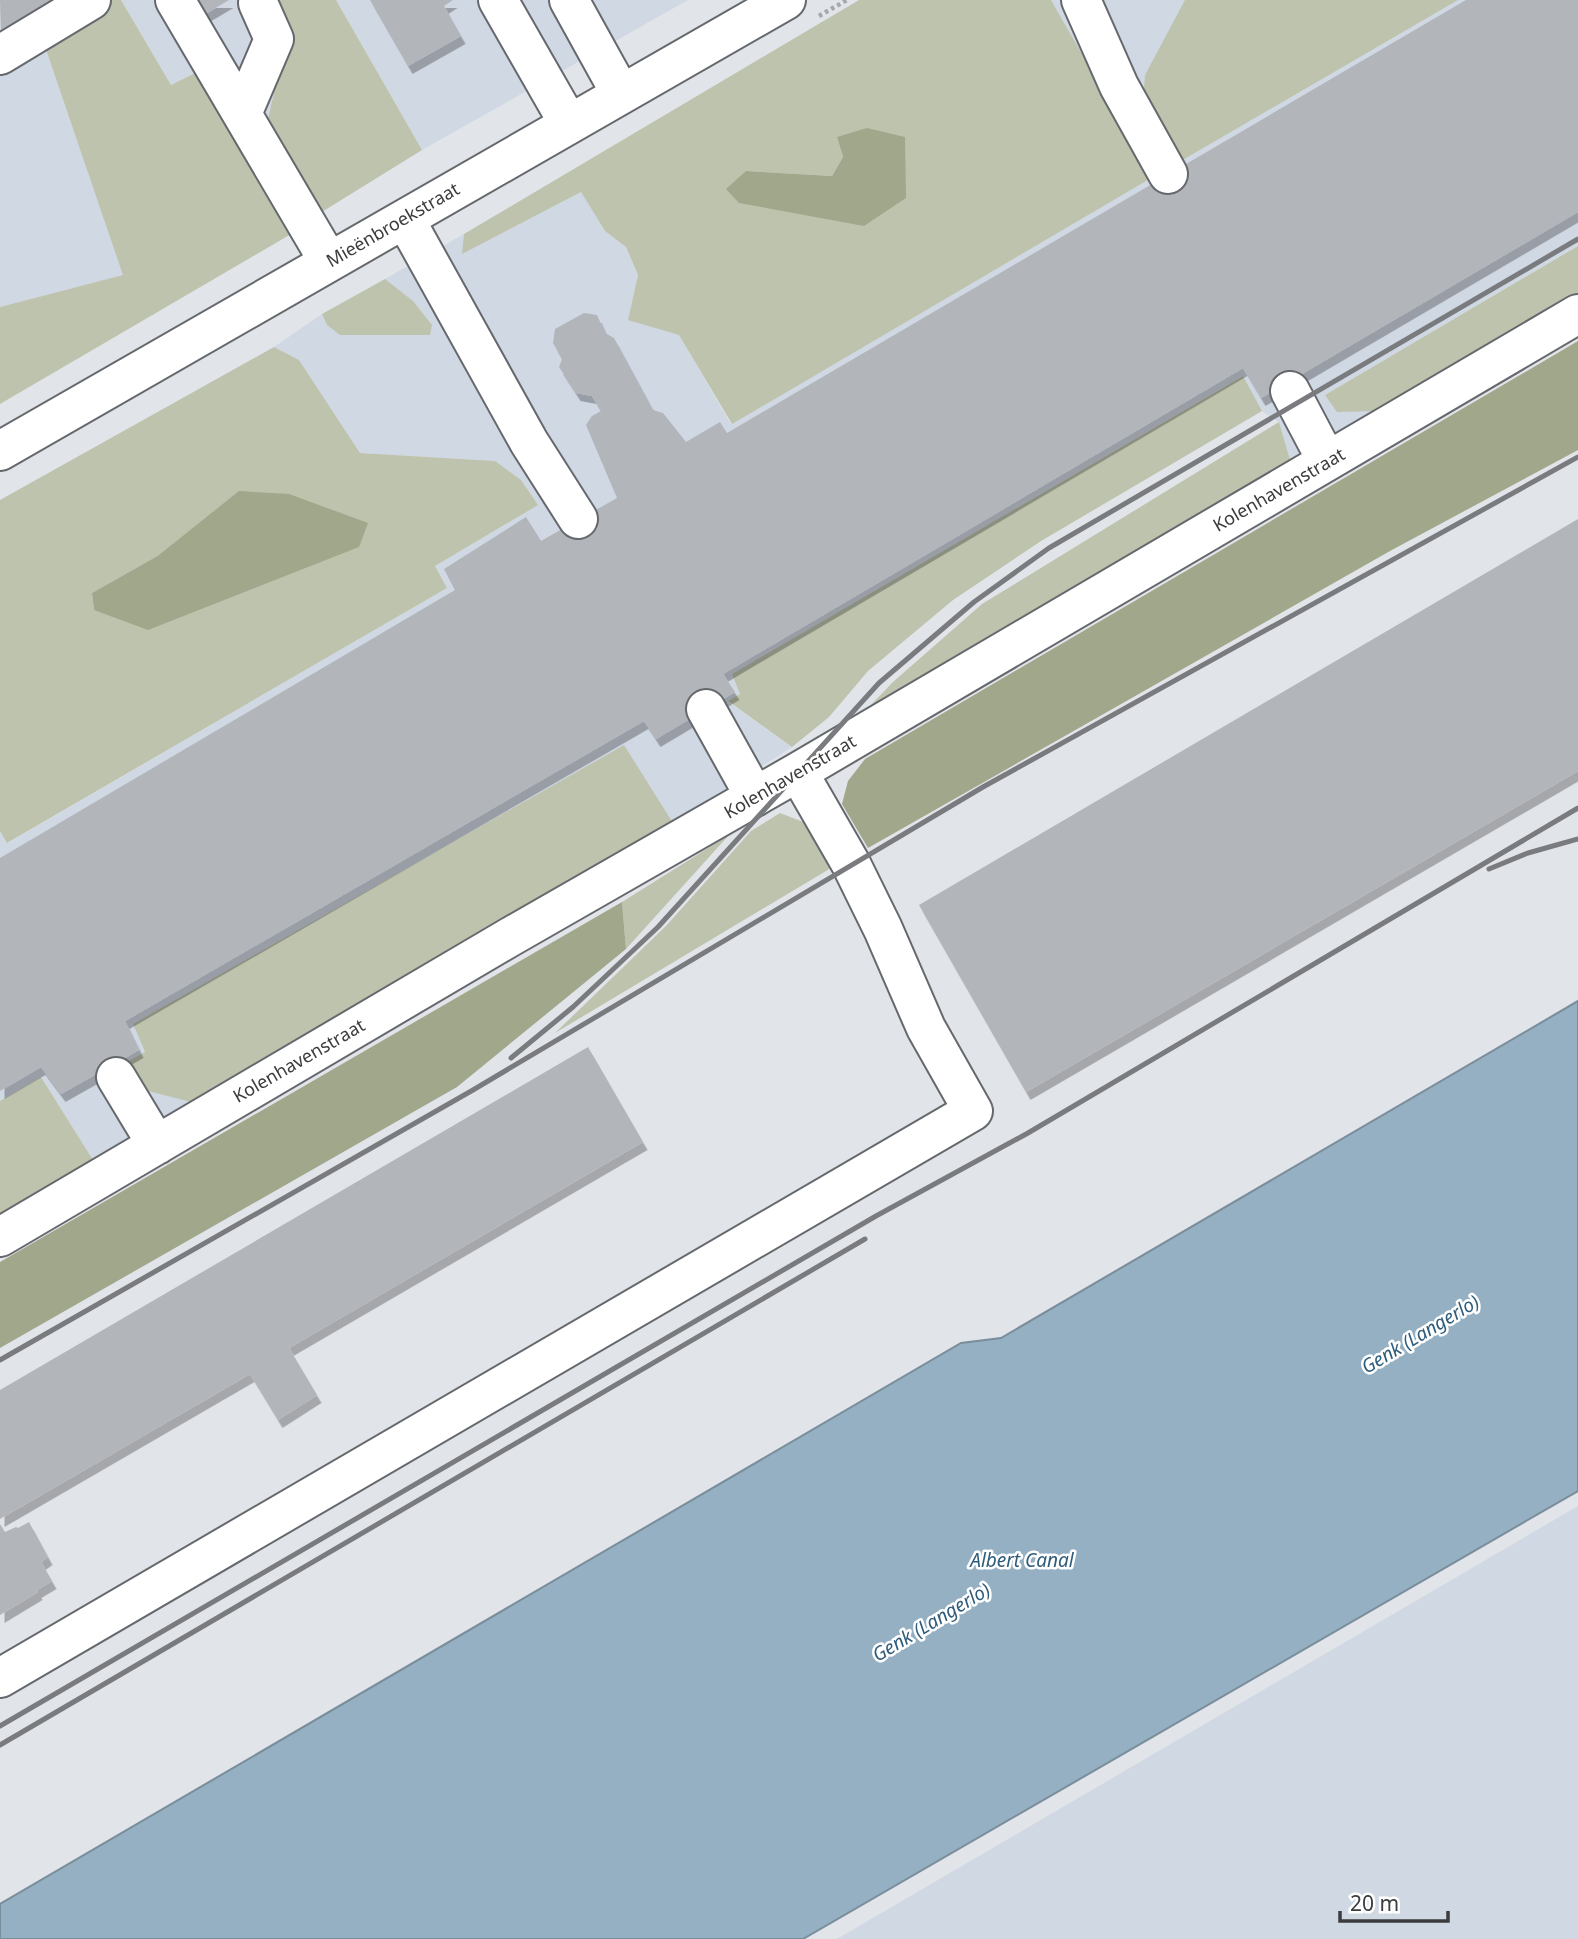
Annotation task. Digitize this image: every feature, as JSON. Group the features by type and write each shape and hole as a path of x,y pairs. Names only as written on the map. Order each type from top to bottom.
{"street":[{"path":"0,55 91,0"},
{"path":"175,0 329,262"},
{"path":"498,0 569,124"},
{"path":"569,0 621,94"},
{"name":"Mieënbroekstraat","path":"0,451 786,0"},
{"path":"1083,1 1119,86 1168,174"},
{"path":"242,114 274,39 258,4"},
{"path":"405,219 529,442 578,519"},
{"name":"Kolenhavenstraat","path":"0,1237 1578,314"},
{"path":"1290,391 1327,461"},
{"path":"706,709 755,797"},
{"path":"0,1678 973,1111 926,1028 851,864 798,772"},
{"path":"116,1077 157,1145"}],"shaded area":[{"path":"0,0 112,0 42,39 124,275 0,307"},
{"path":"121,0 272,0 288,32 266,127 200,70 171,85"},
{"path":"336,0 688,0 422,150"},
{"path":"1051,0 1578,0 1578,246 1325,395 1377,411 1291,463 1279,422 1262,411 1242,376 732,674 740,694 728,702 792,747 673,823 623,746 133,1024 145,1053 195,1103 93,1160 41,1077 0,1101 0,831 8,843 447,588 435,566 537,505 495,461 360,453 299,360 274,347 322,314 327,325 413,301 385,279 464,234 463,253 581,192 605,231 626,247 638,276 628,319 679,335 731,424 1153,177"},
{"path":"1578,1506 1578,1939 837,1939"}],"green space":[{"path":"112,0 121,0 171,85 201,70 298,230 0,404 0,307 123,275 42,38"},
{"path":"272,0 336,0 422,150 317,215 266,127 288,32"},
{"path":"859,0 1051,0 1153,177 732,424 679,335 628,320 638,275 626,247 605,231 581,192 462,254 464,234","holes":["837,137 906,198 746,171 832,176 843,157"]},
{"path":"1185,0 1458,0 1174,165 1143,103 1145,75"},
{"path":"867,128 905,137 906,198 864,226 739,203 726,189 746,171 832,176 843,157 837,137"},
{"path":"1578,246 1578,294 1377,411 1337,412 1325,395"},
{"path":"385,279 413,301 432,325 430,335 340,335 327,325 322,314"},
{"path":"1578,341 1578,450 1390,551 868,848 842,804 848,781 865,759"},
{"path":"274,347 299,360 360,453 495,461 521,480 538,505 435,566 447,588 7,843 0,831 0,500","holes":["159,555 94,610 92,593"]},
{"path":"1243,376 1262,411 1041,541 953,600 868,671 829,717 792,747 728,701 740,694 732,674"},
{"path":"1279,422 1291,463 1269,479 871,705 893,682 982,604"},
{"path":"239,491 289,494 368,523 359,547 148,630 94,610 92,593 159,555"},
{"path":"624,745 673,823 195,1103 144,1090 127,1062 145,1052 133,1024"},
{"path":"780,813 811,825 831,868 555,1033 666,926 751,831"},
{"path":"729,835 626,949 622,902"},
{"path":"622,902 626,949 457,1087 0,1348 0,1262"},
{"path":"41,1077 93,1160 0,1214 0,1101"}],"water":[{"name":"Albert Canal","path":"1578,1001 1578,1491 803,1939 0,1939 0,1904 961,1343 1001,1338"}],"building":[{"path":"0,0 56,0 1,31"},
{"path":"193,0 229,0 202,16"},
{"path":"370,0 453,0 444,6 461,36 408,66"},
{"path":"1466,0 1578,0 1578,212 1261,398 1243,368 723,674 735,692 656,739 644,721 125,1021 139,1050 61,1094 41,1067 0,1091 0,858 455,590 444,569 526,517 541,541 617,498 586,425 592,416 601,411 592,396 576,393 559,367 562,359 553,343 555,329 584,313 597,315 605,333 614,338 653,410 663,413 686,442 720,422 727,433"},
{"path":"1578,519 1578,771 1026,1092 919,905"},
{"path":"588,1047 643,1142 289,1348 317,1395 278,1420 250,1374 0,1519 0,1390"},
{"path":"29,1522 48,1557 41,1562 52,1581 0,1615 0,1524 5,1532"}],"railway":[{"path":"511,1058 573,1007 658,927 879,683 974,602 1049,548 1578,239"},
{"path":"0,1360 473,1090 983,787 1578,457"},
{"path":"0,1726 876,1216 1028,1133 1578,808"},
{"path":"1489,869 1528,853 1578,839"},
{"path":"0,1745 865,1239"}],"water label":[{"name":"Genk (Langerlo)","path":"1420,1334"},
{"name":"Genk (Langerlo)","path":"931,1622"}]}
